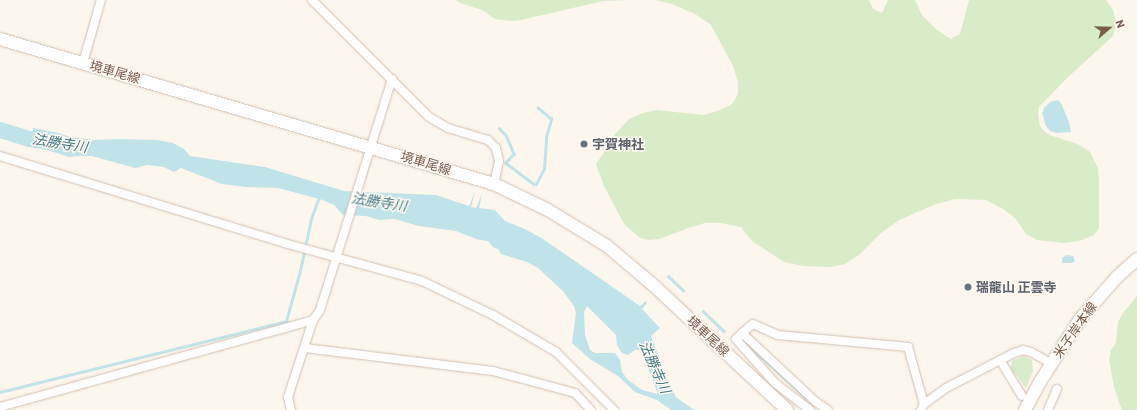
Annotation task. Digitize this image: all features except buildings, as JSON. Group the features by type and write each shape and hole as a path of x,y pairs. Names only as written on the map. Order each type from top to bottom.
{"main road":[{"name":"境車尾線","path":"0,38 370,146 494,184 548,210 607,246 652,284 787,410"},
{"name":"米子岸本線","path":"1025,410 1051,363 1080,319 1098,296 1137,259"}],"street":[{"path":"82,63 101,0"},
{"path":"312,0 430,117 448,128 488,140 496,148 499,161 494,184"},
{"path":"291,410 288,397 313,320 320,310 338,248 392,79"},
{"path":"0,156 336,257 422,281 493,314 556,352 614,410"},
{"path":"0,407 313,320"},
{"path":"810,410 775,383 736,339 753,324 778,334 908,347 922,407 946,388 1000,360 1023,350 1031,352 1051,363"},
{"path":"742,333 816,402 828,410"},
{"path":"305,348 492,371 575,393 591,410"},
{"path":"1000,360 1006,373 1022,396"},
{"path":"1048,410 1057,389"}],"green space":[{"path":"456,0 627,0 603,1 512,21 495,19 482,10 460,3"},
{"path":"656,0 869,0 873,9 882,13 888,0 915,0 922,15 937,30 951,39 960,34 969,0 1106,0 1113,10 1116,23 1113,36 1066,79 1039,107 1038,114 1040,126 1044,131 1050,135 1080,145 1090,152 1098,168 1099,228 1094,235 1079,241 1064,243 1037,240 1026,234 1015,218 1003,209 986,200 955,199 936,204 899,220 881,233 859,255 845,264 831,267 803,266 784,262 752,241 741,227 721,223 705,223 659,239 648,240 640,238 624,224 604,186 596,164 603,154 608,142 629,119 643,113 657,110 703,115 718,111 732,104 738,94 738,82 733,66 711,25 695,14 672,4"},
{"path":"1137,296 1137,410 1122,410 1114,387 1109,360 1111,350 1116,343 1118,322 1123,313"},
{"path":"1023,356 1032,360 1033,371 1026,388 1011,369 1012,361"}],"water":[{"path":"1058,100 1061,103 1069,122 1071,132 1057,133 1050,131 1046,126 1042,113 1044,108 1050,102"},
{"path":"33,128 59,133 70,137 94,140 157,140 173,143 184,149 190,156 265,167 344,191 436,195 469,206 475,192 471,207 476,208 482,194 479,208 495,210 505,221 525,229 543,239 640,306 646,301 647,303 642,309 660,328 651,336 666,375 676,397 694,410 671,410 657,400 635,392 618,376 590,359 572,343 576,313 574,306 563,291 538,268 527,262 501,254 498,249 493,247 488,241 476,239 456,231 419,226 394,219 379,220 366,216 343,215 334,205 323,200 278,188 246,187 222,184 181,168 174,172 164,167 147,165 135,168 92,156 69,157 32,145","holes":["587,306 616,335 617,345 622,353 628,355 635,350 641,350 658,394 642,390 628,380 622,372 620,360 615,353 595,353 590,350 585,335 584,312"]},
{"path":"1067,255 1073,256 1075,261 1072,263 1062,263 1062,258"}],"waterway":[{"path":"536,184 544,169 546,137 551,119 538,108"},
{"path":"499,128 506,135 514,154 506,163 534,184"},
{"name":"法勝寺川","path":"0,130 30,139 53,143"},
{"path":"0,392 286,321 300,271 311,219 319,197"},
{"path":"668,276 683,290"},
{"path":"703,311 724,331"},
{"path":"743,340 806,398"}],"place":[{"name":"宇賀神社","path":"584,144"},
{"name":"瑞龍山 正雲寺","path":"968,287"}]}
